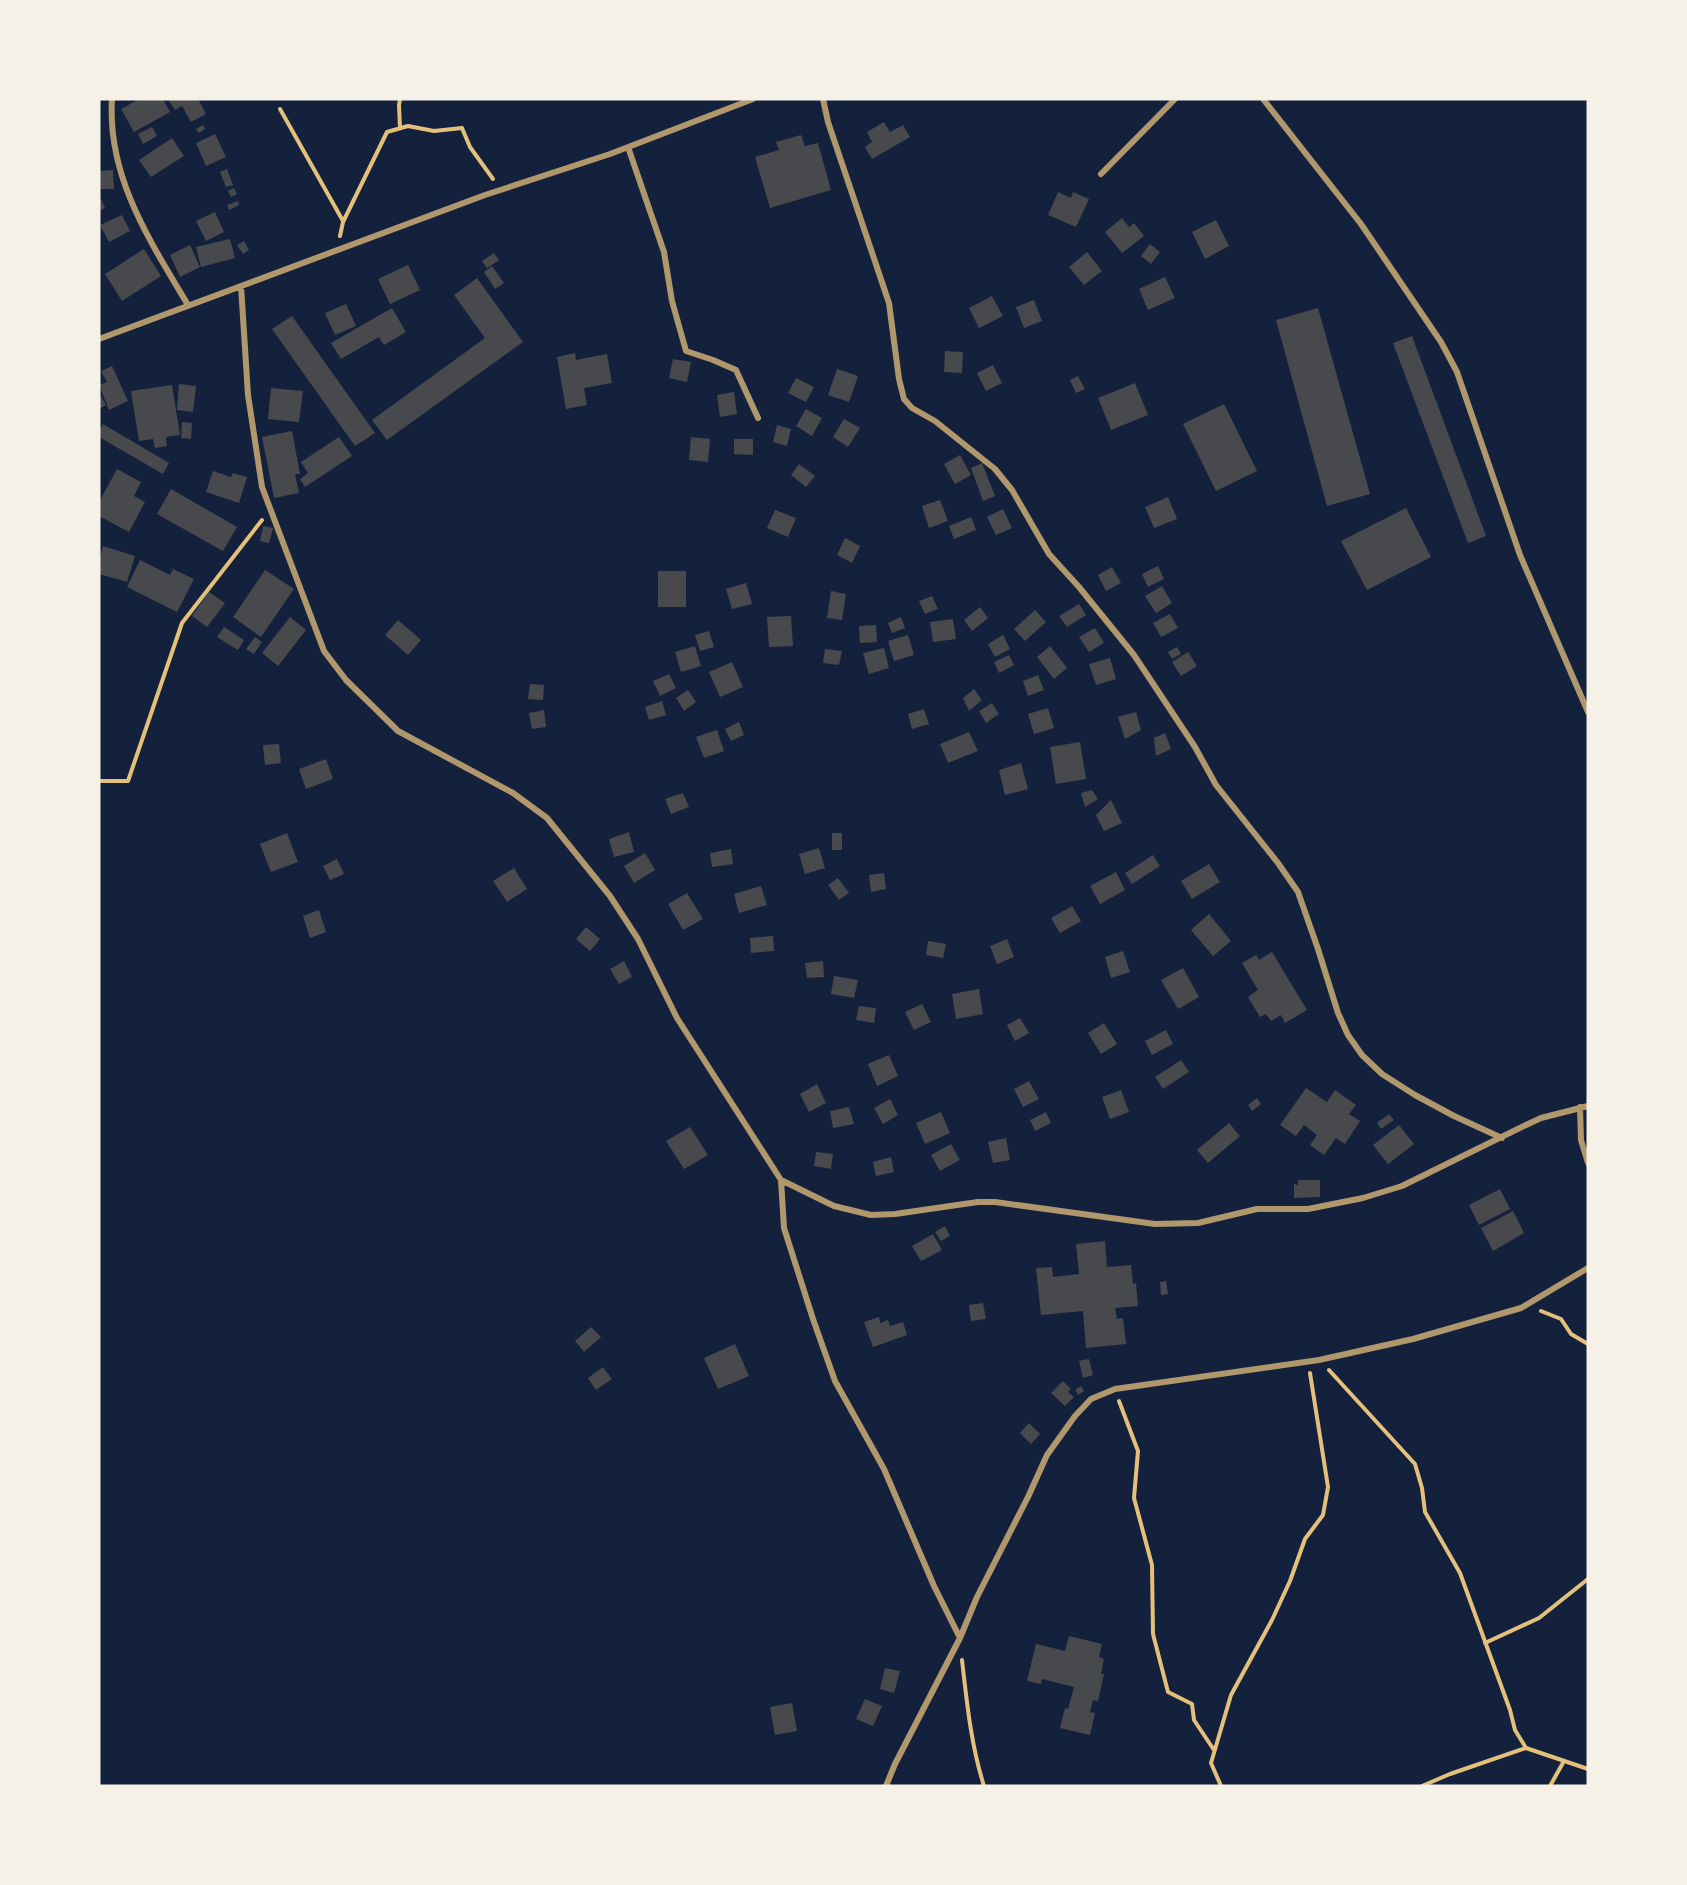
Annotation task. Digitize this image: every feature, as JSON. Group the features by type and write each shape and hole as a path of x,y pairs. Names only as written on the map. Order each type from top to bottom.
{"street":[{"path":"112,99 111,113 116,160 128,197 142,227 188,305"},
{"path":"730,99 736,105"},
{"path":"99,339 500,190 628,147 753,99"},
{"path":"823,99 828,122 889,303 897,367 904,399 912,408 935,421 995,469 1012,490 1049,554 1134,654 1195,747 1216,785 1298,892 1338,1013 1348,1035 1362,1055 1382,1074 1415,1095 1502,1138"},
{"path":"1101,174 1175,99"},
{"path":"1263,99 1361,224 1441,342 1457,372 1520,555 1588,712"},
{"path":"628,147 664,252 672,301 686,351 736,370 758,418"},
{"path":"241,286 248,395 262,487 324,651 345,680 398,731 513,793 547,818 610,896 638,939 677,1018 781,1180 784,1228 835,1381 884,1469 934,1586 960,1638"},
{"path":"781,1180 834,1206 871,1215 995,1202 1155,1224 1198,1222 1257,1209 1308,1209 1363,1198 1402,1186 1541,1118 1588,1106"},
{"path":"1580,1107 1581,1140 1588,1163"},
{"path":"886,1786 960,1638 977,1597 1047,1455 1075,1416 1091,1399 1114,1389 1319,1360 1413,1339 1521,1308 1588,1268"}],"path":[{"path":"400,99 400,128"},
{"path":"280,109 343,222"},
{"path":"337,251 343,222 387,132 408,126 434,131 462,128 470,147 500,190"},
{"path":"99,781 128,781 182,623 270,510"},
{"path":"1521,1308 1545,1311 1561,1319 1571,1334 1588,1344"},
{"path":"1319,1360 1357,1398 1415,1464 1422,1488 1425,1512 1460,1572 1510,1710 1515,1730 1526,1748"},
{"path":"1221,1786 1211,1764 1231,1695 1272,1620 1290,1581 1305,1539 1323,1515 1328,1486 1308,1361"},
{"path":"1114,1389 1138,1451 1134,1498 1152,1565 1153,1634 1168,1692 1192,1704 1194,1720 1214,1750"},
{"path":"1485,1643 1539,1618 1588,1579"},
{"path":"960,1638 969,1725 984,1786"},
{"path":"1422,1786 1526,1748 1588,1769"},
{"path":"1550,1786 1564,1761"}],"building":[{"path":"139,99 163,99 170,112 134,132 121,109"},
{"path":"168,99 198,99 206,114 191,122 182,106 175,110"},
{"path":"884,122 890,132 903,125 910,137 872,159 865,147 872,142 867,132"},
{"path":"203,125 205,129 199,133 196,129"},
{"path":"152,127 157,136 143,144 138,134"},
{"path":"215,134 226,157 206,166 196,143"},
{"path":"801,135 805,146 818,143 831,190 770,208 755,157 779,150 776,142"},
{"path":"172,138 184,156 151,177 139,160"},
{"path":"227,169 233,185 226,187 220,172"},
{"path":"113,170 114,189 99,189 99,171"},
{"path":"234,188 237,194 231,197 228,191"},
{"path":"1058,192 1071,198 1073,192 1089,199 1076,227 1048,215"},
{"path":"99,195 105,208 99,211"},
{"path":"238,201 239,205 229,210 227,205"},
{"path":"215,212 224,232 206,241 196,221"},
{"path":"122,215 130,231 109,242 100,225"},
{"path":"1122,218 1129,227 1134,223 1144,236 1122,253 1105,232"},
{"path":"1216,220 1229,246 1205,259 1192,232"},
{"path":"230,239 235,258 201,267 196,247"},
{"path":"244,241 249,250 243,254 237,245"},
{"path":"1150,244 1160,252 1151,264 1141,256"},
{"path":"190,245 200,267 180,277 170,255"},
{"path":"144,249 161,276 122,301 105,274"},
{"path":"1087,252 1102,271 1084,285 1069,267"},
{"path":"494,253 499,260 487,268 482,261"},
{"path":"408,265 420,290 390,304 378,279"},
{"path":"492,266 504,283 495,289 484,272"},
{"path":"1165,277 1175,298 1148,310 1139,289"},
{"path":"477,278 523,342 387,440 372,420 485,338 454,295"},
{"path":"992,296 1003,316 979,328 969,308"},
{"path":"1034,300 1042,321 1024,328 1016,307"},
{"path":"346,304 356,326 335,335 325,313"},
{"path":"392,308 406,332 384,345 379,337 341,359 331,343"},
{"path":"1318,308 1370,494 1327,506 1276,320"},
{"path":"292,316 375,433 355,446 272,329"},
{"path":"1412,336 1486,536 1468,543 1393,343"},
{"path":"945,351 963,352 962,373 944,372"},
{"path":"575,353 576,360 607,354 612,383 584,388 587,405 566,409 557,357"},
{"path":"673,359 691,362 687,382 669,378"},
{"path":"993,365 1002,383 986,391 977,373"},
{"path":"112,366 128,401 109,410 99,385 107,382 101,371"},
{"path":"837,369 858,376 849,402 828,395"},
{"path":"1078,376 1085,389 1076,393 1070,380"},
{"path":"796,378 814,387 806,402 788,393"},
{"path":"1135,383 1148,415 1111,430 1098,398"},
{"path":"179,384 196,386 193,412 177,410"},
{"path":"172,385 180,435 166,437 167,446 155,448 153,439 139,441 131,391"},
{"path":"271,388 303,391 299,422 268,419"},
{"path":"734,392 737,414 720,417 717,395"},
{"path":"99,393 106,405 99,409"},
{"path":"1224,404 1257,471 1216,491 1183,424"},
{"path":"806,409 822,418 812,436 796,426"},
{"path":"844,419 860,428 848,447 833,437"},
{"path":"182,422 192,423 191,439 181,438"},
{"path":"103,424 169,463 163,474 99,437"},
{"path":"777,425 791,429 787,446 773,442"},
{"path":"292,431 300,474 295,474 299,493 274,498 262,437"},
{"path":"339,437 352,456 305,487 300,479 308,473 301,462"},
{"path":"691,437 710,439 708,462 689,460"},
{"path":"734,439 753,439 753,455 734,454"},
{"path":"960,455 971,475 955,484 944,464"},
{"path":"982,463 995,496 983,501 971,468"},
{"path":"799,464 815,476 806,487 791,475"},
{"path":"117,469 141,482 134,496 145,502 129,532 99,516 99,502"},
{"path":"213,471 231,477 233,473 247,477 239,503 206,492"},
{"path":"171,489 237,527 223,551 157,514"},
{"path":"1168,497 1177,519 1154,528 1145,507"},
{"path":"940,500 948,521 929,528 922,506"},
{"path":"1406,508 1431,557 1367,590 1341,541"},
{"path":"1003,509 1012,528 996,535 987,517"},
{"path":"775,510 796,518 788,537 767,528"},
{"path":"971,517 976,530 954,539 949,526"},
{"path":"263,526 273,528 269,543 260,541"},
{"path":"845,538 860,546 852,563 837,555"},
{"path":"103,546 135,556 127,582 99,574 99,561"},
{"path":"140,560 170,575 173,569 194,579 177,612 127,587"},
{"path":"1158,566 1164,579 1148,587 1142,574"},
{"path":"1112,567 1121,583 1106,591 1098,575"},
{"path":"265,570 294,589 261,637 233,617"},
{"path":"658,571 686,571 686,607 658,607"},
{"path":"746,583 752,604 732,609 726,589"},
{"path":"1162,586 1172,603 1156,613 1145,596"},
{"path":"831,591 846,594 842,620 827,618"},
{"path":"209,592 225,603 207,627 192,616"},
{"path":"932,596 938,609 925,614 919,601"},
{"path":"1079,604 1086,615 1067,627 1059,616"},
{"path":"980,607 988,618 972,631 964,620"},
{"path":"1035,610 1046,622 1025,641 1014,629"},
{"path":"1170,614 1178,628 1161,637 1153,623"},
{"path":"791,616 793,646 769,647 767,617"},
{"path":"290,617 306,630 278,666 262,653"},
{"path":"901,617 905,628 892,633 888,623"},
{"path":"953,619 956,639 933,642 930,622"},
{"path":"398,620 421,640 408,655 385,635"},
{"path":"876,625 877,642 860,643 859,626"},
{"path":"224,627 244,640 238,650 217,637"},
{"path":"1095,628 1104,643 1089,652 1079,637"},
{"path":"709,631 714,647 700,651 695,635"},
{"path":"908,635 914,655 894,661 888,641"},
{"path":"1003,635 1010,649 995,657 988,644"},
{"path":"255,637 262,642 254,654 246,649"},
{"path":"695,646 701,666 681,672 675,652"},
{"path":"1050,646 1067,668 1054,679 1037,657"},
{"path":"1177,647 1181,654 1172,659 1168,652"},
{"path":"884,648 889,668 869,674 863,653"},
{"path":"825,649 842,651 839,665 823,663"},
{"path":"1188,652 1197,666 1181,676 1172,662"},
{"path":"1009,655 1014,665 999,673 994,662"},
{"path":"1110,658 1116,679 1096,685 1089,664"},
{"path":"732,662 743,687 720,697 709,672"},
{"path":"669,674 676,688 660,696 653,681"},
{"path":"1038,675 1044,690 1028,696 1023,681"},
{"path":"530,684 544,685 543,700 528,699"},
{"path":"974,689 982,700 969,711 963,698"},
{"path":"688,690 696,702 684,711 676,698"},
{"path":"662,701 666,715 649,720 645,707"},
{"path":"992,703 999,714 986,723 979,711"},
{"path":"1048,708 1054,728 1034,734 1028,714"},
{"path":"924,709 929,724 912,729 908,714"},
{"path":"544,710 546,727 532,729 529,713"},
{"path":"1136,712 1141,730 1125,739 1118,717"},
{"path":"739,722 744,735 731,741 725,729"},
{"path":"717,730 724,751 704,758 696,737"},
{"path":"969,732 978,751 948,763 940,744"},
{"path":"1165,733 1171,749 1156,756 1154,738"},
{"path":"1080,742 1086,779 1056,784 1050,747"},
{"path":"279,744 281,763 265,765 263,745"},
{"path":"326,759 333,779 306,789 299,769"},
{"path":"1021,763 1028,789 1005,795 999,770"},
{"path":"1092,790 1098,799 1085,807 1081,793"},
{"path":"683,793 689,807 671,814 665,799"},
{"path":"1111,800 1122,823 1104,831 1096,815"},
{"path":"629,832 634,852 614,857 609,839"},
{"path":"287,833 298,862 271,872 260,844"},
{"path":"832,833 842,833 842,850 832,850"},
{"path":"819,848 825,868 805,874 799,854"},
{"path":"731,849 733,864 712,867 710,853"},
{"path":"645,853 655,870 634,883 624,866"},
{"path":"1153,855 1160,866 1132,884 1125,873"},
{"path":"337,859 344,874 330,880 323,866"},
{"path":"1209,864 1220,882 1192,899 1181,881"},
{"path":"514,868 527,889 507,902 493,881"},
{"path":"1116,872 1125,890 1100,904 1090,886"},
{"path":"884,873 886,889 871,892 869,875"},
{"path":"838,878 849,893 839,900 828,885"},
{"path":"761,886 767,905 739,913 734,894"},
{"path":"687,893 703,919 683,930 668,904"},
{"path":"1072,906 1081,921 1060,933 1051,918"},
{"path":"319,910 326,932 310,938 303,916"},
{"path":"1209,914 1231,941 1213,956 1191,930"},
{"path":"586,927 600,939 590,951 576,939"},
{"path":"773,936 774,951 751,953 750,938"},
{"path":"1007,939 1014,957 997,964 990,946"},
{"path":"928,941 946,944 943,958 926,955"},
{"path":"1123,951 1130,972 1111,978 1105,957"},
{"path":"1272,952 1307,1010 1285,1023 1281,1015 1271,1021 1266,1014 1260,1017 1248,997 1258,990 1242,963 1256,955 1259,960"},
{"path":"624,961 632,977 619,984 610,969"},
{"path":"823,961 824,977 807,978 805,963"},
{"path":"1183,968 1199,997 1178,1009 1161,980"},
{"path":"834,976 858,980 854,998 831,994"},
{"path":"979,989 983,1014 956,1019 952,994"},
{"path":"922,1004 931,1022 914,1030 905,1012"},
{"path":"859,1006 876,1008 874,1023 856,1020"},
{"path":"1020,1018 1029,1033 1015,1041 1007,1025"},
{"path":"1104,1023 1117,1044 1101,1054 1088,1033"},
{"path":"1166,1030 1173,1044 1152,1055 1145,1041"},
{"path":"889,1055 898,1076 877,1086 868,1064"},
{"path":"1181,1060 1189,1072 1163,1089 1155,1077"},
{"path":"1029,1081 1039,1099 1023,1107 1014,1089"},
{"path":"817,1084 826,1103 809,1112 800,1094"},
{"path":"1306,1088 1327,1102 1335,1090 1356,1105 1349,1114 1360,1121 1345,1144 1336,1138 1324,1155 1310,1145 1317,1135 1304,1125 1296,1136 1280,1125"},
{"path":"1121,1090 1129,1112 1110,1119 1102,1097"},
{"path":"1257,1098 1261,1104 1252,1111 1248,1105"},
{"path":"890,1099 898,1115 883,1124 874,1108"},
{"path":"849,1107 854,1124 833,1128 830,1111"},
{"path":"941,1112 950,1133 925,1144 916,1123"},
{"path":"1046,1112 1051,1123 1035,1131 1030,1120"},
{"path":"1389,1114 1394,1120 1381,1129 1377,1123"},
{"path":"1229,1123 1240,1136 1208,1163 1197,1150"},
{"path":"1399,1125 1414,1144 1388,1164 1373,1145"},
{"path":"690,1127 708,1155 684,1169 666,1141"},
{"path":"1006,1138 1010,1160 993,1163 988,1142"},
{"path":"951,1144 960,1160 940,1171 931,1155"},
{"path":"816,1152 833,1154 831,1169 814,1166"},
{"path":"891,1157 894,1172 876,1176 873,1162"},
{"path":"1298,1180 1320,1180 1320,1197 1294,1198 1294,1184 1298,1185"},
{"path":"1500,1189 1510,1209 1479,1225 1469,1205"},
{"path":"1513,1211 1524,1233 1493,1251 1481,1228"},
{"path":"945,1226 950,1236 941,1241 935,1232"},
{"path":"933,1234 942,1250 921,1261 912,1246"},
{"path":"1105,1241 1107,1267 1131,1265 1133,1284 1136,1283 1138,1306 1115,1308 1117,1319 1123,1318 1126,1344 1086,1348 1083,1311 1041,1315 1036,1268 1052,1267 1053,1277 1079,1274 1076,1244"},
{"path":"1166,1281 1168,1294 1161,1295 1160,1282"},
{"path":"983,1303 986,1319 971,1321 969,1305"},
{"path":"879,1317 880,1323 888,1320 890,1326 903,1322 907,1335 873,1347 864,1322"},
{"path":"591,1327 601,1337 584,1352 575,1341"},
{"path":"735,1344 749,1376 718,1389 704,1358"},
{"path":"1089,1359 1093,1375 1083,1378 1079,1361"},
{"path":"603,1367 612,1379 596,1390 588,1378"},
{"path":"1063,1381 1071,1389 1068,1392 1074,1397 1065,1406 1051,1393"},
{"path":"1081,1386 1084,1391 1078,1395 1075,1390"},
{"path":"1029,1423 1040,1434 1031,1444 1020,1433"},
{"path":"1069,1636 1102,1644 1099,1657 1104,1659 1101,1674 1104,1674 1098,1701 1093,1700 1090,1712 1095,1713 1090,1735 1060,1728 1074,1687 1042,1679 1041,1684 1027,1681 1036,1644 1065,1651"},
{"path":"885,1668 900,1671 894,1693 880,1689"},
{"path":"865,1699 882,1706 873,1726 856,1719"},
{"path":"792,1703 797,1731 775,1735 770,1707"}]}
